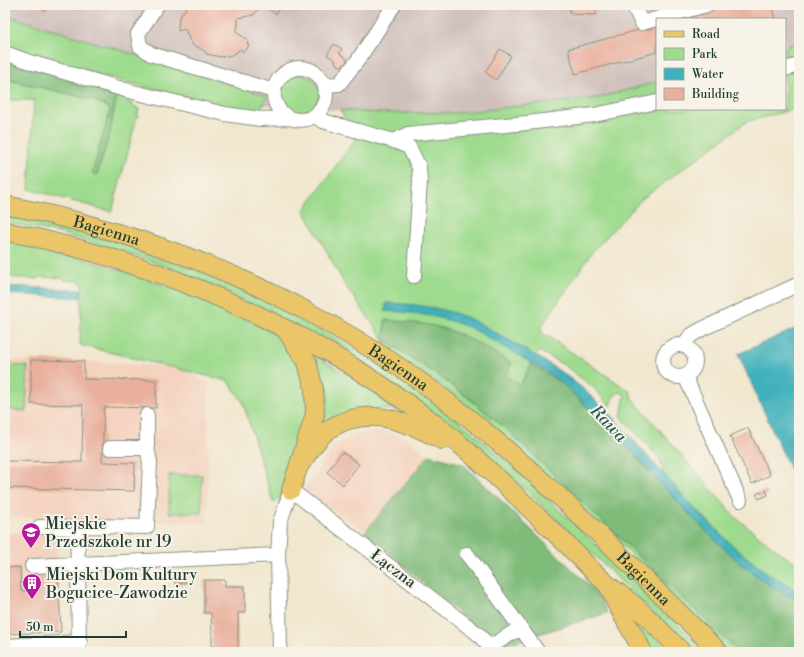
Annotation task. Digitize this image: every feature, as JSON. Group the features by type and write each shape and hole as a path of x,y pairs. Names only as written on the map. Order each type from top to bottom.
{"main road":[{"name":"Bagienna","path":"5,205 98,227 161,247 206,264 285,300 367,346 408,373 456,408 517,458 719,652"},
{"name":"Bagienna","path":"5,231 69,245 133,264 166,276 244,309 285,329 336,357 394,394 430,420 474,456 608,585 632,603 682,652"},
{"path":"285,329 307,362 314,389 315,414 291,490"},
{"path":"299,466 328,430 347,421 367,416 391,418 414,426 474,456"},
{"path":"608,585 616,606 633,631 643,652"}],"street":[{"path":"157,5 138,34 140,46 151,54 274,91"},
{"path":"326,85 339,84 358,60 394,5"},
{"path":"633,5 642,23 656,19"},
{"path":"660,18 706,5"},
{"path":"5,52 34,63 129,91 218,113 260,119 289,118 307,120 322,110 326,102 326,85 321,77 314,71 298,67 289,70 276,82 274,99 277,107 289,118"},
{"path":"786,69 799,65"},
{"path":"394,141 408,134 520,124 594,115 656,102"},
{"path":"315,116 323,121 394,141 409,147 419,167 420,181 414,276"},
{"path":"684,346 690,336 702,329 799,284"},
{"path":"673,346 684,346 692,352 695,358 693,368 685,376 674,377 669,374 663,365 663,359 668,350 673,346"},
{"path":"685,376 740,500"},
{"path":"39,527 148,527 150,462 147,448 147,415"},
{"path":"110,448 147,448"},
{"path":"280,652 278,555 280,522 291,490"},
{"name":"Łączna","path":"291,490 472,629 490,649"},
{"path":"5,646 45,648 80,647 77,528"},
{"path":"467,554 538,652"},
{"path":"32,566 278,555"},
{"path":"490,649 520,628"}],"shaded area":[{"path":"5,5 799,5 799,43 786,47 786,18 656,18 656,82 597,98 456,113 376,113 239,103 5,37"},
{"path":"5,360 84,361 177,367 209,383 207,523 155,522 153,516 139,515 139,521 5,517"},
{"path":"384,431 407,438 429,455 365,532 304,490 334,446 357,435"},
{"name":"Miejskie Przedszkole nr 19","path":"5,533 57,533 58,570 34,571 34,583 39,583 39,590 21,591 19,567 7,568 7,583 5,583"}],"green space":[{"path":"5,15 267,96 264,104 257,110 226,107 182,97 54,62 5,46"},
{"path":"799,43 799,108 746,122 642,199 593,251 541,327 542,333 631,392 631,397 735,517 783,555 799,564 799,592 767,573 737,550 664,475 660,459 621,417 625,394 619,392 612,399 610,406 594,388 564,365 539,351 520,385 505,376 512,363 460,334 384,341 438,375 505,428 739,652 732,652 630,553 507,438 455,396 382,346 384,340 345,285 304,210 357,137 340,110 376,113 456,113 597,98 656,82 656,110 786,110 786,47"},
{"path":"5,60 117,94 110,132 97,175 92,173 110,110 106,106 94,100 5,79"},
{"path":"300,75 310,78 316,84 319,94 316,104 310,110 300,113 290,110 284,104 281,94 284,84 290,78"},
{"path":"5,79 94,100 106,106 110,110 97,175 110,132 117,94 139,109 112,212 29,189 34,100 5,100"},
{"path":"5,214 87,233 137,248 187,266 282,309 329,334 373,361 417,390 459,421 493,449 575,525 706,652 694,652 545,508 504,470 445,421 236,296 176,270 124,252 59,233 5,222"},
{"path":"5,240 121,270 178,290 233,313 264,328 281,339 291,350 302,372 308,408 301,443 279,500 273,502 242,400 228,381 80,345 82,282 64,280 62,278 40,277 38,279 5,277"},
{"path":"385,320 434,326 452,331 468,338 512,363 506,376 520,385 531,364 563,384 623,442 687,512 741,564 786,594 799,600 799,652 739,652 505,428 438,375 384,340"},
{"path":"311,353 355,379 398,410 379,409 321,427"},
{"path":"5,365 28,366 26,411 5,410"},
{"path":"429,455 463,464 600,596 607,613 497,647 365,532"},
{"path":"169,475 202,475 201,513 169,513"},
{"path":"635,620 638,620 671,652 651,652"}],"water":[{"path":"5,286 81,290 81,298 5,294"},
{"name":"Rawa","path":"386,303 426,307 466,317 514,343 564,374 591,396 714,528 740,552 768,573 799,592 799,600 786,595 760,579 723,548 600,419 564,385 553,377 481,333 468,327 427,315 385,311"},
{"path":"799,327 799,489 738,354"}],"building":[{"path":"36,5 49,5 45,11"},
{"path":"188,5 260,5 254,15 238,18 236,32 249,41 247,43 249,46 243,52 241,49 232,55 221,57 206,54 206,52 196,46 194,47 185,29 178,31 179,18"},
{"path":"262,5 281,5 276,14"},
{"path":"570,5 597,5 596,15 570,14"},
{"path":"728,5 772,5 776,18 682,18"},
{"path":"656,25 656,52 575,74 568,49"},
{"path":"334,44 342,49 339,53 346,58 347,62 344,65 340,66 336,64 335,60 327,55"},
{"path":"500,49 511,56 496,80 485,72"},
{"path":"31,360 84,361 84,379 156,380 156,408 104,407 102,462 135,463 134,491 5,488 5,461 82,462 83,405 31,404"},
{"path":"748,428 770,475 752,484 730,436"},
{"path":"342,452 359,464 343,485 327,472"},
{"path":"766,490 768,495 759,499 756,494"},
{"name":"Miejski Dom Kultury Bogucice-Zawodzie","path":"20,567 21,591 39,590 39,583 34,584 34,571 58,570 61,632 5,634 5,583 7,583 6,568"},
{"path":"175,578 185,578 186,583 175,584"},
{"path":"204,580 225,580 225,586 245,586 245,613 238,613 238,650 245,650 245,652 204,652 204,650 212,650 212,631 211,613 204,613"}],"place":[{"name":"Miejskie Przedszkole nr 19","path":"31,549"},
{"name":"Miejski Dom Kultury Bogucice-Zawodzie","path":"32,600"}]}
